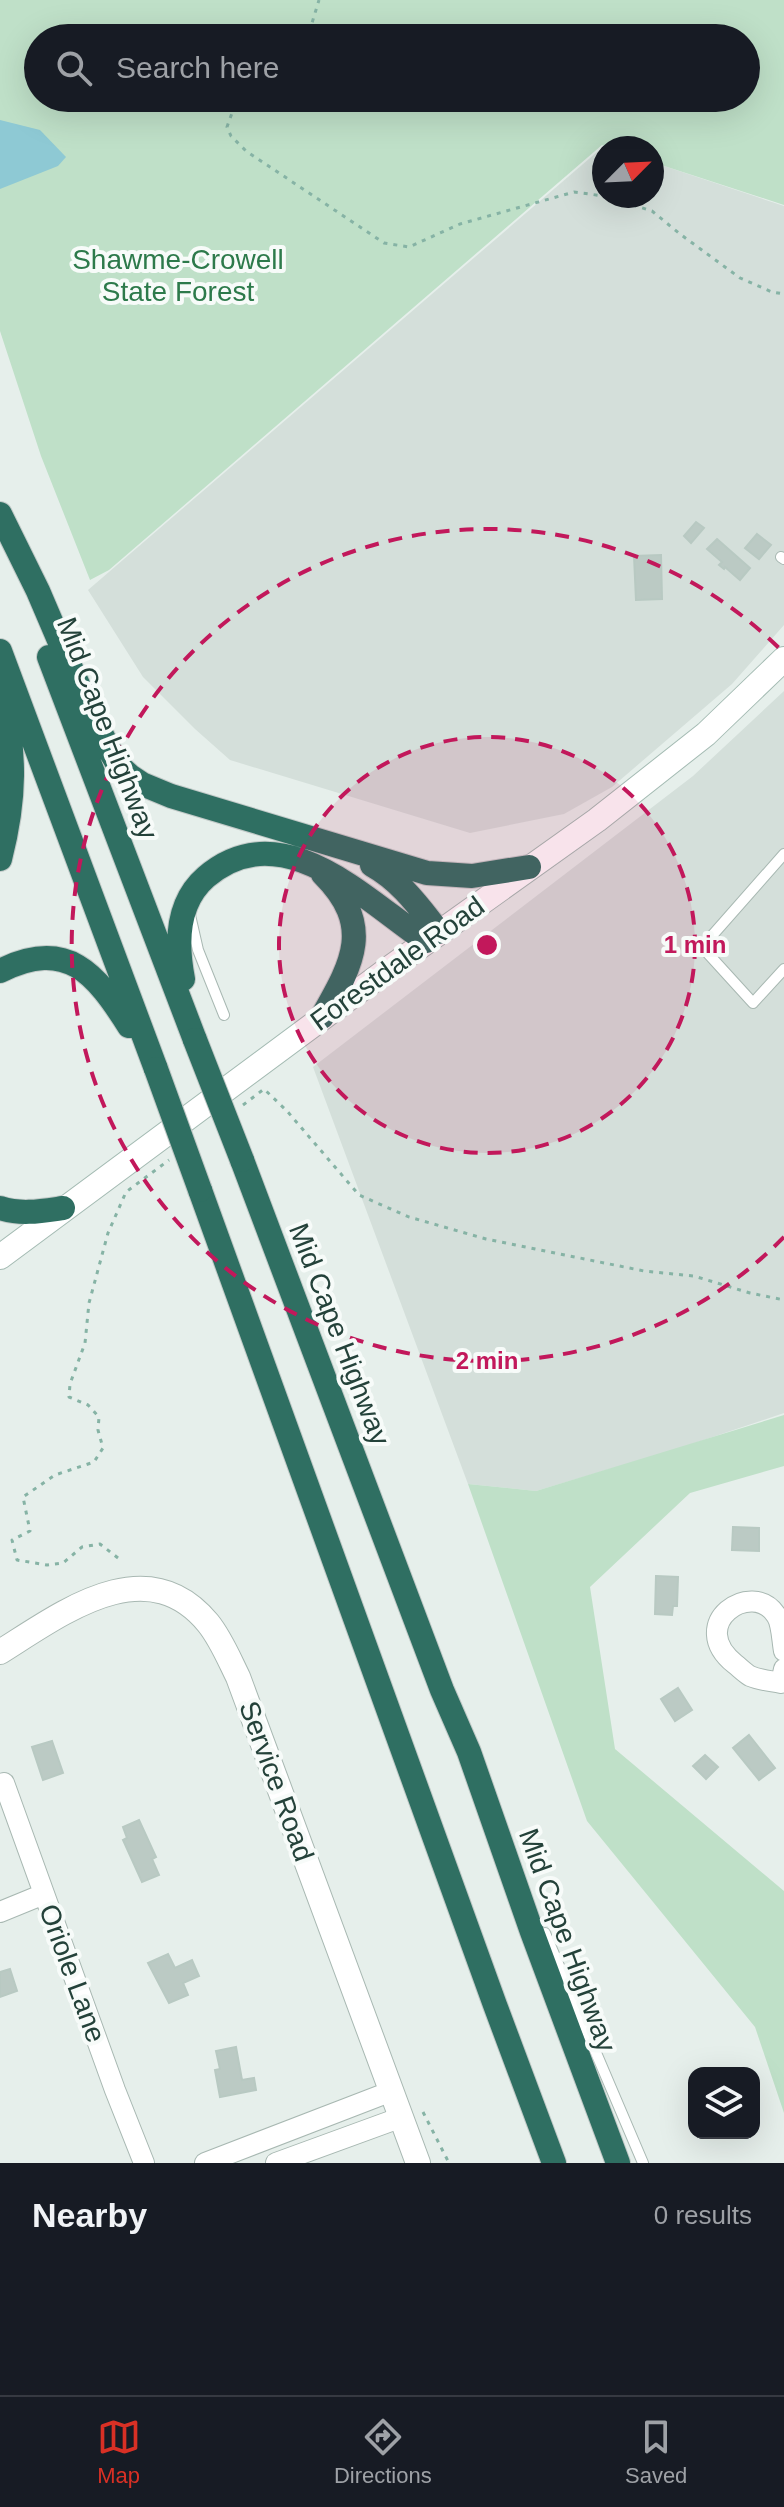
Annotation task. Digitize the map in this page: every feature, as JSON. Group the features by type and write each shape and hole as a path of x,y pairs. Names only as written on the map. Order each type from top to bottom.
{"highway":[{"path":"0,514 38,591 90,712 119,766 142,784 156,791 442,876 472,876 529,867"},
{"name":"Mid Cape Highway","path":"0,528 442,1690 469,1752 618,2163"},
{"path":"0,651 156,1069 554,2163"},
{"path":"0,675 11,735 14,785 0,859"},
{"path":"342,848 389,874 410,896 433,937"},
{"path":"195,1040 179,952 180,926 187,902 200,882 238,858 251,855 292,856 357,890 433,937"},
{"path":"315,867 341,898 353,933 353,956 322,1017"},
{"path":"0,971 20,963 44,959 69,962 83,968 103,986 156,1069"},
{"path":"0,1208 29,1212 63,1208"}],"main road":[{"name":"Forestdale Road","path":"0,1257 322,1017 597,820 706,734 784,659"},
{"name":"Service Road","path":"0,1652 71,1609 119,1590 164,1592 189,1605 200,1615 219,1639 238,1677 418,2163"}],"street":[{"path":"783,1680 748,1675 721,1651 716,1638 726,1610 753,1601 765,1604 777,1616 784,1651"},
{"name":"Oriole Lane","path":"4,1783 144,2163"},
{"path":"0,1912 44,1894"},
{"path":"205,2163 392,2091"},
{"path":"276,2163 402,2117"}],"lane":[{"path":"784,854 702,947 753,1003 784,969"},
{"path":"187,902 198,950 224,1015"},
{"path":"442,1690 643,2163"}],"path":[{"path":"311,24 319,0"},
{"path":"232,112 227,127 231,136 246,151 384,243 409,247 460,224 574,192 592,194"},
{"path":"642,208 652,211 740,278 784,294"}],"shaded area":[{"path":"592,156 592,208 664,208 664,166 784,206 784,625 732,684 612,787 564,814 470,833 230,760 143,677 88,590"},
{"path":"784,691 784,1413 536,1491 468,1484 313,1067 693,776"}],"green space":[{"name":"Shawme-Crowell State Forest","path":"0,0 784,0 784,205 664,166 664,136 592,136 592,154 109,570 90,580 41,456 0,331"},
{"path":"784,1415 784,1466 690,1493 590,1587 615,1749 784,1891 784,2113 755,2027 587,1821 468,1484 536,1491"}],"water":[{"path":"0,120 40,130 66,157 58,166 0,189"}],"building":[{"path":"696,522 704,528 691,543 684,536"},
{"path":"757,534 771,545 759,559 745,548"},
{"path":"717,539 750,568 740,580 719,565 722,562 707,549"},
{"path":"661,555 662,599 636,600 634,556"},
{"path":"733,1527 759,1528 759,1551 732,1550"},
{"path":"656,1576 678,1577 677,1606 673,1606 672,1615 655,1614"},
{"path":"678,1688 692,1710 675,1721 661,1699"},
{"path":"749,1735 775,1768 759,1780 733,1748"},
{"path":"52,1741 63,1773 43,1780 32,1747"},
{"path":"705,1755 718,1767 706,1779 693,1766"},
{"path":"139,1820 156,1857 152,1859 159,1875 142,1882 123,1840 127,1838 123,1827"},
{"path":"168,1954 175,1968 192,1960 199,1976 183,1983 188,1995 169,2003 148,1963"},
{"path":"10,1969 17,1991 0,1997 0,1972"},
{"path":"236,2047 242,2080 254,2078 256,2090 220,2097 215,2070 220,2069 216,2051"}]}
